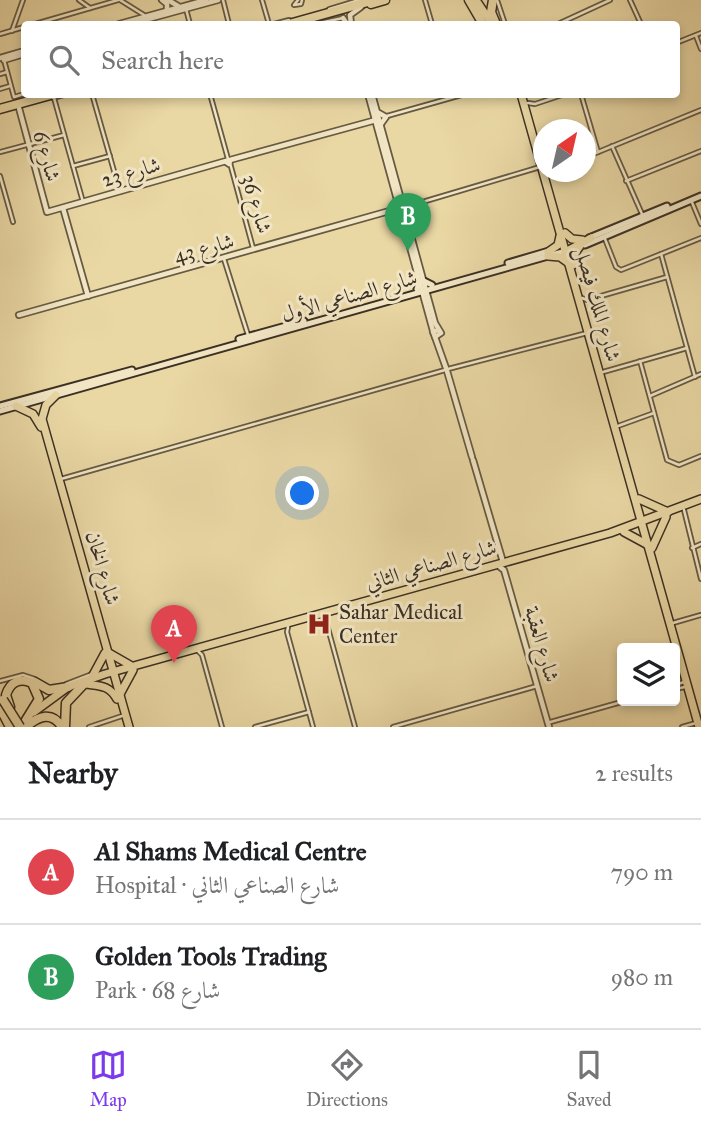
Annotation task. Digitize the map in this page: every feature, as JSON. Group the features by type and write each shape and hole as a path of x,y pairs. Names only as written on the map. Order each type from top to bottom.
{"highway":[{"path":"300,21 375,0"},
{"path":"344,4 385,0"},
{"path":"472,0 487,21"},
{"path":"490,21 495,0"},
{"path":"318,21 329,19 361,4"},
{"path":"2,108 41,98"},
{"path":"0,682 24,677 47,689 68,687"},
{"path":"22,726 39,717 48,716 63,727 66,703 89,680"},
{"path":"10,727 2,701 17,681 27,681 35,685 39,701 22,726"},
{"path":"2,701 22,726"},
{"path":"2,701 22,726"}],"main road":[{"name":"شارع الملك فيصل","path":"528,101 533,121"},
{"name":"شارع الملك فيصل","path":"528,101 533,121"},
{"name":"شارع الملك فيصل","path":"548,182 566,249 585,301 638,503"},
{"path":"548,254 566,249 641,215 701,194"},
{"path":"566,249 604,237 701,194"},
{"path":"548,254 558,245 562,232 572,239 585,241"},
{"path":"548,254 571,264 575,253 585,241"},
{"name":"شارع الصناعي الأول","path":"0,408 19,407 548,254"},
{"name":"شارع الملك فيصل","path":"571,264 587,332 650,546"},
{"name":"شارع الصناعي الأول","path":"0,408 246,335 424,289"},
{"path":"19,407 41,420 46,405 56,395"},
{"name":"شارع الخان","path":"41,420 60,480 106,653"},
{"name":"شارع الخان","path":"41,420 127,727"},
{"name":"شارع الصناعي الثاني","path":"667,515 682,513 701,500"},
{"name":"شارع الصناعي الثاني","path":"22,726 68,687 89,680 625,530 701,500"},
{"path":"699,724 650,546 625,530 638,503 667,515 650,546 688,689 699,724"},
{"name":"شارع الصناعي الثاني","path":"134,668 286,629 502,565"},
{"path":"106,653 134,668 119,697 89,680 106,653"},
{"name":"شارع الصناعي الثاني","path":"22,726 52,702 89,680"},
{"name":"شارع الخان","path":"119,697 127,727"}],"street":[{"path":"12,31 23,0"},
{"path":"79,0 91,9"},
{"path":"55,21 119,0 149,20"},
{"path":"162,0 167,5 166,11"},
{"path":"167,0 184,8 189,21"},
{"path":"149,20 206,0"},
{"path":"149,20 166,11 220,0 228,21"},
{"path":"262,0 268,21"},
{"path":"424,0 430,21"},
{"path":"495,0 504,21"},
{"path":"564,21 610,0"},
{"path":"629,0 640,21"},
{"path":"284,21 344,4"},
{"path":"349,21 350,15 361,4"},
{"path":"131,21 135,10"},
{"path":"323,21 343,18 346,21"},
{"path":"0,34 21,28"},
{"path":"680,42 701,33"},
{"path":"696,35 701,49"},
{"path":"21,54 2,59 14,97 21,95"},
{"path":"0,74 7,72"},
{"path":"0,89 11,86"},
{"path":"19,108 41,98"},
{"path":"55,98 83,202"},
{"path":"93,98 120,192"},
{"name":"شارع 36","path":"211,98 254,251"},
{"name":"شارع العقبة","path":"371,98 375,120 548,725"},
{"name":"شارع 23","path":"47,212 449,98"},
{"path":"582,98 598,152 701,110"},
{"name":"شارع 6","path":"19,108 47,212"},
{"path":"375,112 386,117 379,127 375,112"},
{"path":"0,152 64,135"},
{"path":"612,146 641,215"},
{"path":"626,181 701,151"},
{"path":"73,166 110,156"},
{"path":"401,209 533,169"},
{"path":"0,176 13,222"},
{"path":"0,197 5,195"},
{"path":"691,200 701,224"},
{"path":"64,208 89,296"},
{"name":"شارع 43","path":"19,315 401,209"},
{"path":"604,237 619,270 701,238"},
{"path":"661,254 695,377"},
{"path":"225,259 246,335"},
{"path":"585,301 667,277"},
{"path":"60,480 587,332"},
{"path":"603,372 687,348"},
{"path":"640,361 668,461 679,465 701,456"},
{"path":"649,396 701,374"},
{"path":"619,423 654,413"},
{"path":"682,513 701,579"},
{"path":"692,548 701,544"},
{"path":"673,623 701,615"},
{"path":"325,618 355,727"},
{"path":"286,629 313,727"},
{"path":"201,652 222,727"},
{"name":"شارع الصناعي الثاني","path":"0,682 23,675 53,688 89,680"},
{"path":"680,683 686,679"},
{"path":"393,727 537,686"},
{"path":"680,688 688,689"},
{"path":"548,725 617,703"},
{"path":"255,727 309,712"},
{"path":"89,727 122,716"},
{"path":"682,727 699,724"}],"place":[{"name":"Golden Tools Trading","path":"408,251"},
{"name":"Sahar Medical Center","path":"319,624"},
{"name":"Al Shams Medical Centre","path":"174,663"}]}
